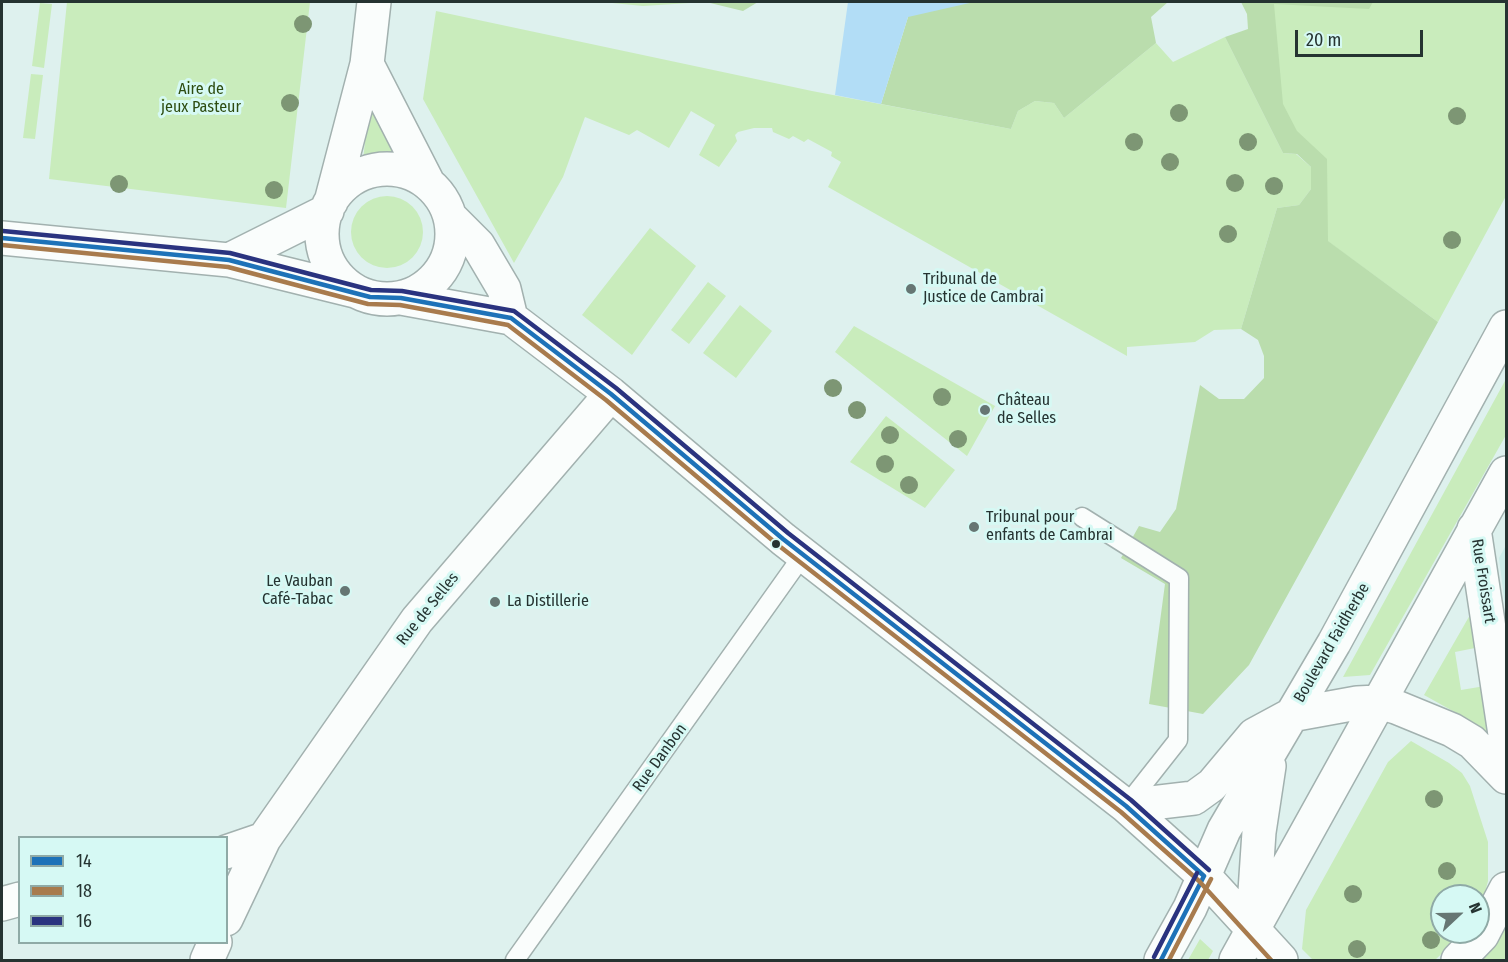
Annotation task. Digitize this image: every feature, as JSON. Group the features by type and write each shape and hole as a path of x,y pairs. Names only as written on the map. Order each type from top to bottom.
{"street":[{"path":"355,291 335,272 324,247 322,229 367,64 374,2"},
{"path":"367,64 428,183 442,199 451,218 478,245 504,289 511,318"},
{"path":"229,260 329,206 344,185 364,173 386,169 408,172 428,183"},
{"path":"401,298 420,291 437,277 448,260 453,239 451,218"},
{"path":"2,238 229,260 378,298 401,298 511,318 611,394 804,555 1126,806 1204,876 1281,960"},
{"name":"Boulevard Faidherbe","path":"1161,960 1204,876 1224,830 1334,643 1506,327"},
{"name":"Rue de Selles","path":"228,915 264,839 417,620 611,394"},
{"path":"1236,960 1506,473"},
{"name":"Rue Froissart","path":"1474,529 1505,720"},
{"path":"1126,806 1187,801 1202,794 1254,735 1291,715 1357,703 1378,702 1414,713 1452,730 1472,742 1506,777"},
{"path":"1252,929 1259,832 1271,753"},
{"path":"228,851 264,839"},
{"path":"1458,960 1482,935 1506,889"},
{"path":"2,904 18,900"},
{"path":"207,960 214,944"}],"lane":[{"path":"1082,517 1179,578 1178,740 1126,806"},
{"name":"Rue Danbon","path":"515,960 804,555"}],"shaded area":[{"path":"848,2 974,2 908,17 881,104 835,95"},
{"path":"1506,545 1506,613 1499,558"}],"green space":[{"name":"Aire de jeux Pasteur","path":"67,2 310,2 286,208 49,179"},
{"path":"602,2 706,2 643,6"},
{"path":"706,2 758,2 743,11"},
{"path":"890,2 1168,2 1151,17 1156,43 1064,118 1054,103 1035,101 1018,111 1011,129 881,104 908,17"},
{"path":"1241,2 1373,2 1369,9 1274,4 1283,104 1297,131 1327,159 1328,241 1438,322 1249,665 1203,714 1149,704 1165,584 1121,558 1139,526 1160,532 1176,509 1200,385 1219,399 1244,399 1264,378 1264,356 1258,340 1241,329 1277,208 1299,205 1311,189 1311,167 1297,154 1283,153 1225,37 1248,29 1247,14"},
{"path":"1252,2 1506,2 1506,196 1438,322 1304,224 1317,191 1317,164 1287,147"},
{"path":"40,3 52,4 44,68 32,66"},
{"path":"436,11 812,91 1011,129 1018,111 1035,101 1054,103 1064,118 1156,43 1173,62 1225,37 1283,153 1296,154 1311,167 1311,189 1299,205 1277,208 1241,329 1214,330 1195,342 1127,347 1127,356 828,187 841,162 831,156 832,152 808,139 804,142 793,136 789,139 773,132 772,128 754,128 738,132 735,135 737,141 719,167 699,155 715,125 691,111 669,148 637,130 629,135 585,117 563,177 514,263 423,99"},
{"path":"31,74 43,75 35,139 23,138"},
{"path":"370,97 403,155 363,160"},
{"path":"387,196 401,199 413,206 420,218 423,232 420,246 413,258 401,265 387,268 373,265 361,258 354,246 351,232 354,218 361,206 373,199"},
{"path":"650,228 696,266 632,355 582,315"},
{"path":"708,282 726,296 689,344 671,330"},
{"path":"740,305 772,331 736,378 703,353"},
{"path":"854,326 995,406 967,456 835,352"},
{"path":"1506,379 1506,435 1370,675 1343,677"},
{"path":"886,416 955,470 925,508 850,462"},
{"path":"1474,608 1480,647 1455,652 1461,690 1485,686 1492,732 1488,736 1460,715 1424,695"},
{"path":"1411,741 1462,773 1470,786 1488,842 1487,884 1430,884 1430,944 1452,944 1435,960 1313,960 1302,949 1306,910 1388,762"},
{"path":"1506,919 1506,960 1475,960 1487,944 1490,944 1490,940"},
{"path":"1200,939 1213,951 1208,960 1188,960"}],"transit line":[{"name":"16","path":"3,231 230,253 371,290 402,291 514,311 616,388 788,533 1131,800 1209,870"},
{"name":"14","path":"2,238 229,260 370,297 401,298 511,318 611,394 783,539 1126,806 1204,876"},
{"name":"18","path":"2,245 228,267 368,304 400,305 508,325 606,400 778,545 1121,812 1199,881 1271,960"},
{"name":"16","path":"1154,957 1197,873"},
{"name":"14","path":"1161,960 1204,876"},
{"name":"18","path":"1169,960 1211,879"}],"place":[{"name":"Tribunal de Justice de Cambrai","path":"911,289"},
{"name":"Château de Selles","path":"985,410"},
{"name":"Tribunal pour enfants de Cambrai","path":"974,527"},
{"name":"Le Vauban Café-Tabac","path":"345,591"},
{"name":"La Distillerie","path":"495,602"}]}
